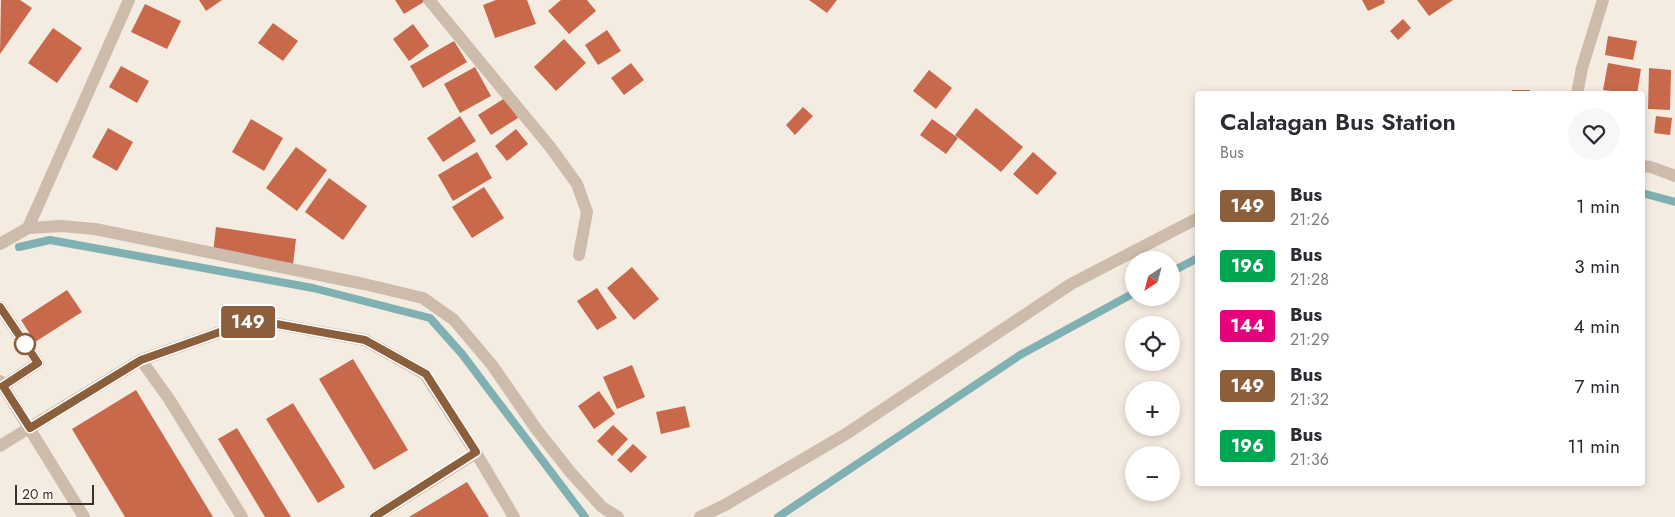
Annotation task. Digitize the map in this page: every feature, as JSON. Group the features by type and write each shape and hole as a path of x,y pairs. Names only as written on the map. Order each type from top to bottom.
{"street":[{"path":"28,228 129,0"},
{"path":"429,0 551,148 577,184 586,212 579,255"},
{"path":"1578,91 1582,68 1603,0"},
{"path":"1645,166 1675,176"},
{"path":"700,517 725,505 846,434 1071,284 1195,220"},
{"path":"0,244 28,228 61,226 95,229 248,262 364,284 423,298 454,320 492,365 536,430 572,474 602,507 618,517"},
{"path":"0,307 38,363 2,383 84,517"},
{"path":"0,446 141,360 254,320 365,340 426,374 476,452 514,517"},
{"path":"141,360 169,399 242,517"},
{"path":"374,517 476,452"}],"building":[{"path":"1,0 20,0 32,8 0,54"},
{"path":"199,0 222,0 206,11"},
{"path":"395,0 427,0 404,14"},
{"path":"496,0 527,0 536,24 495,38 483,5"},
{"path":"561,0 587,0 596,11 569,34 548,11"},
{"path":"809,0 837,0 827,13"},
{"path":"1362,0 1384,0 1385,3 1368,11"},
{"path":"1417,0 1453,0 1429,16"},
{"path":"145,4 181,21 167,49 131,32"},
{"path":"1403,19 1411,28 1398,40 1390,31"},
{"path":"273,23 298,41 283,61 258,43"},
{"path":"413,24 429,46 409,61 393,39"},
{"path":"53,28 82,48 57,83 28,63"},
{"path":"607,30 621,51 598,65 585,45"},
{"path":"1608,36 1637,41 1633,60 1605,55"},
{"path":"564,39 586,63 556,91 534,67"},
{"path":"454,41 467,62 423,88 410,66"},
{"path":"631,63 644,80 624,95 611,78"},
{"path":"1608,63 1641,69 1637,91 1603,90"},
{"path":"121,66 149,81 137,103 109,87"},
{"path":"475,67 491,96 460,113 444,84"},
{"path":"1649,68 1671,70 1670,110 1648,109"},
{"path":"929,70 952,88 936,109 913,91"},
{"path":"1512,90 1530,90 1530,91"},
{"path":"505,98 518,118 491,135 478,115"},
{"path":"803,107 813,116 795,135 786,125"},
{"path":"976,108 1023,147 1001,172 955,135"},
{"path":"460,116 476,141 443,162 427,138"},
{"path":"1656,116 1672,118 1670,135 1654,133"},
{"path":"251,119 283,138 264,171 232,152"},
{"path":"932,119 958,138 946,154 920,135"},
{"path":"108,128 133,142 117,171 92,157"},
{"path":"516,129 528,144 507,161 495,146"},
{"path":"296,147 327,170 297,211 266,188"},
{"path":"477,152 492,178 453,201 438,175"},
{"path":"1033,152 1057,173 1037,195 1013,174"},
{"path":"329,178 367,206 343,240 305,212"},
{"path":"484,187 504,218 472,238 452,207"},
{"path":"216,227 296,239 293,265 213,253"},
{"path":"632,267 659,299 634,320 607,288"},
{"path":"597,288 617,318 597,330 577,301"},
{"path":"67,290 82,312 35,342 21,320"},
{"path":"353,359 408,450 374,470 319,379"},
{"path":"632,365 645,397 617,409 603,377"},
{"path":"136,390 213,517 125,517 72,429"},
{"path":"599,391 615,414 594,429 578,406"},
{"path":"293,403 345,487 318,503 266,419"},
{"path":"685,406 690,427 661,434 656,412"},
{"path":"613,425 628,439 612,456 597,441"},
{"path":"237,428 291,517 265,517 218,439"},
{"path":"633,444 647,457 631,473 617,460"},
{"path":"467,482 489,517 409,517"}],"waterway":[{"path":"1645,194 1675,202"},
{"path":"19,247 50,240 313,288 430,318 462,354 585,517"},
{"path":"1180,267 1195,260"},
{"path":"778,517 1020,355 1125,298"}],"bus line":[{"name":"149","path":"0,307 38,363 3,386 30,428 141,360 254,320 365,340 426,374 476,452 374,517"}]}
